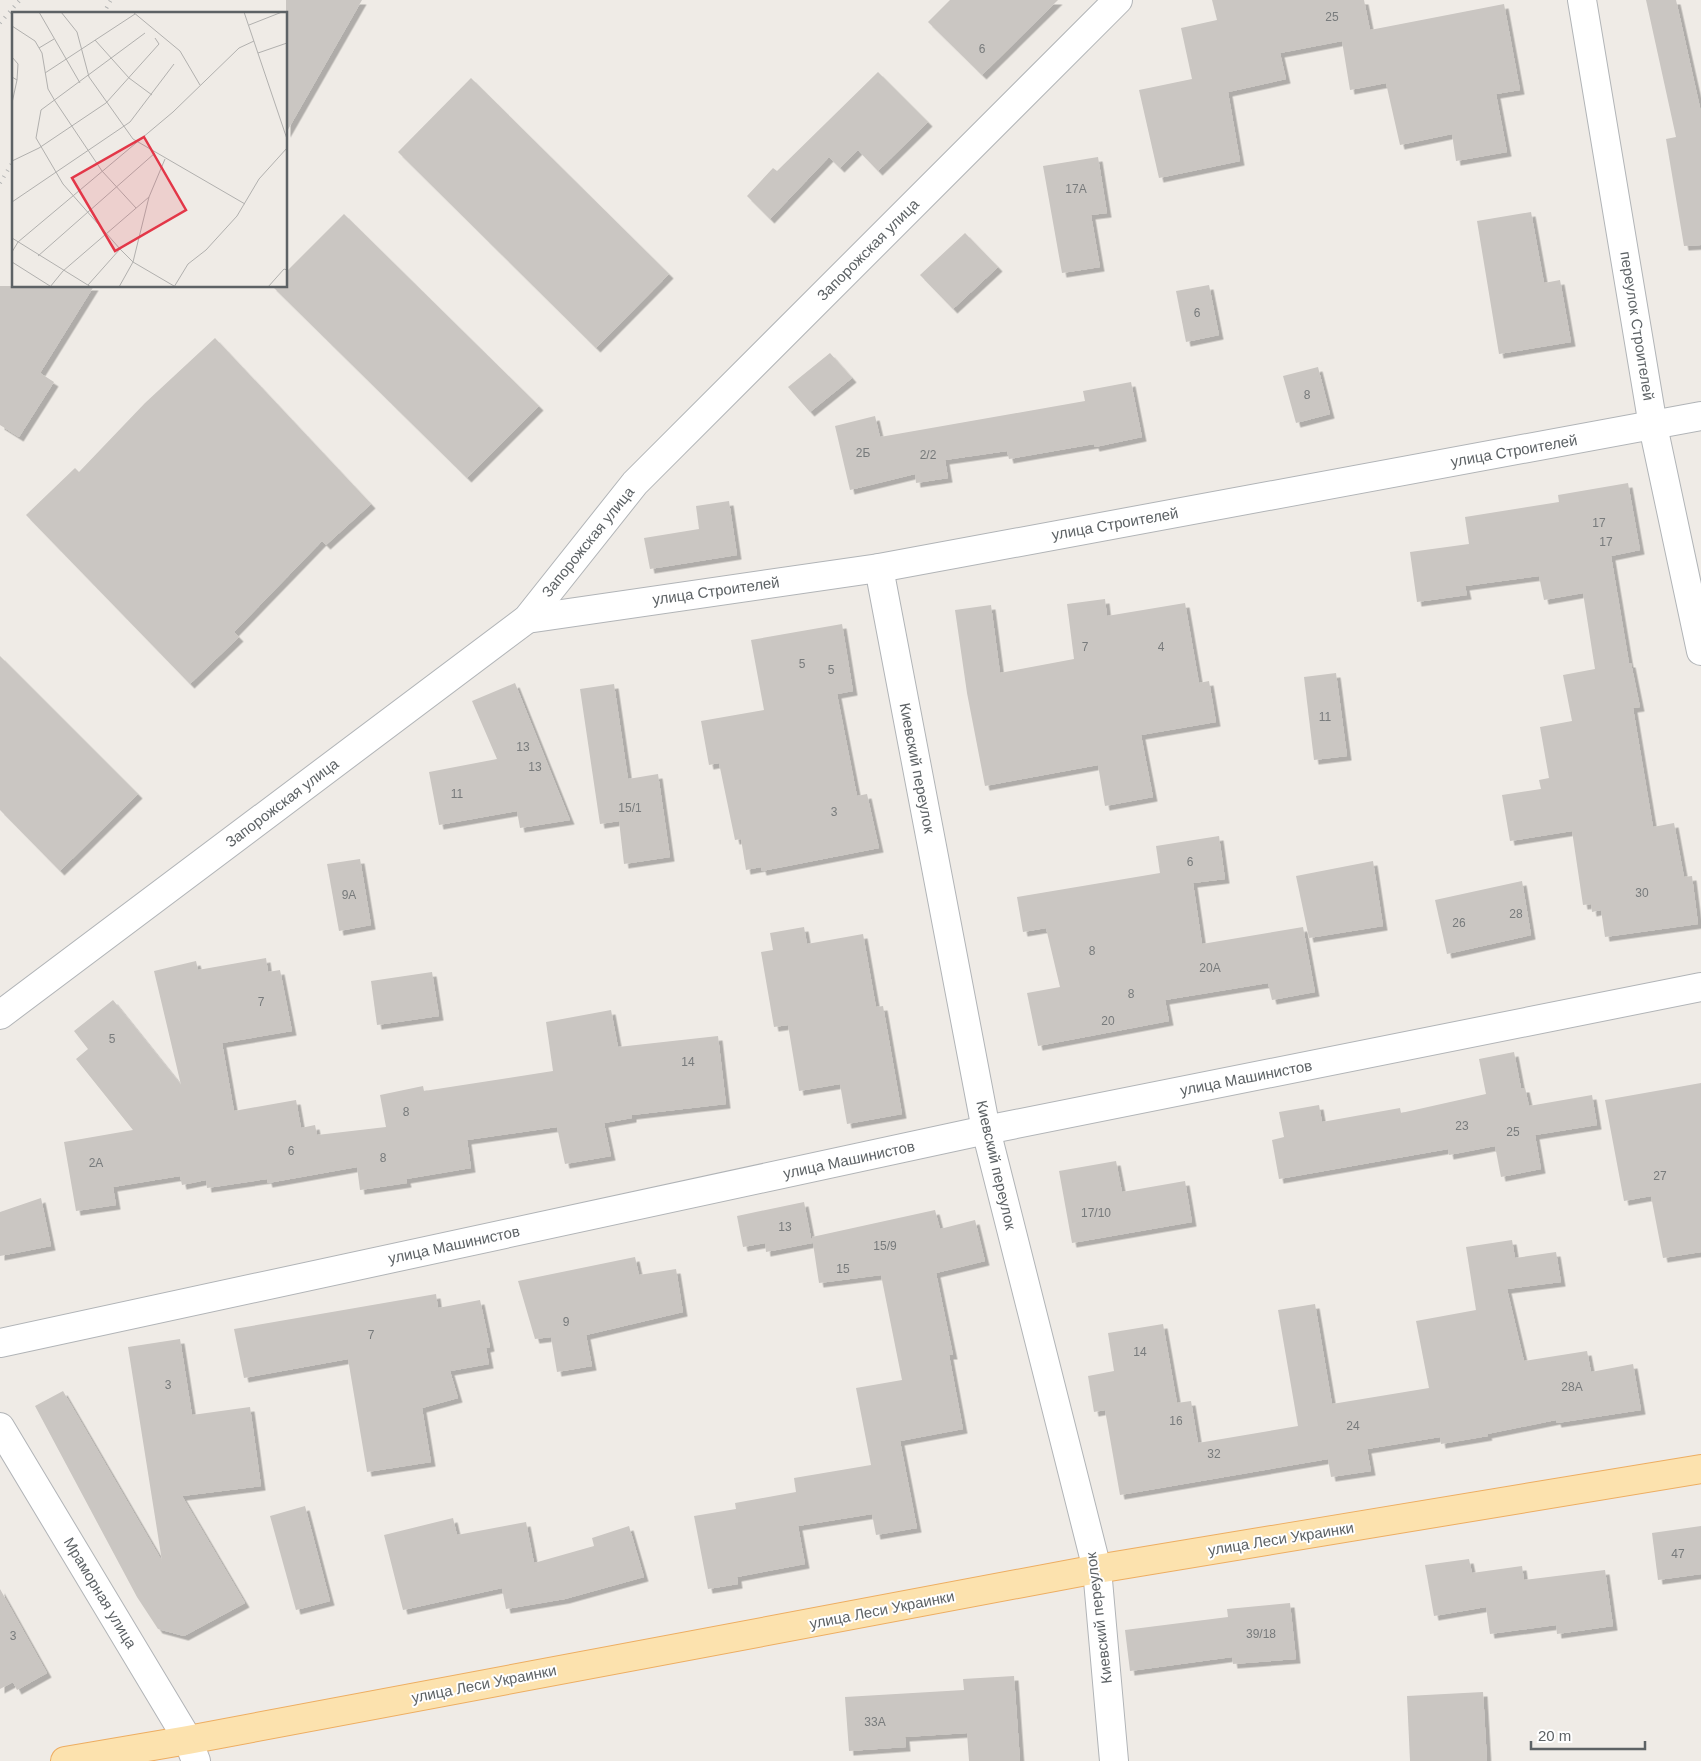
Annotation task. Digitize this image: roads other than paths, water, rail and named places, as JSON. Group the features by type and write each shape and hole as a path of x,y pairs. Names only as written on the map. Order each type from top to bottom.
{"main road":[{"name":"улица Леси Украинки","path":"65,1761 192,1750 1097,1569 1701,1469"}],"street":[{"name":"Запорожская улица","path":"0,1016 527,619 635,483 1118,0"},
{"name":"переулок Строителей","path":"1582,0 1653,426 1701,650"},
{"name":"улица Строителей","path":"527,619 879,568 1701,416"},
{"name":"Киевский переулок","path":"879,568 986,1130 1097,1569 1114,1761"},
{"name":"улица Машинистов","path":"0,1343 986,1130 1701,987"},
{"name":"Мраморная улица","path":"0,1427 192,1750"}],"railway":[{"path":"0,23 20,0"},
{"path":"104,12 111,0"},
{"path":"0,183 12,163"}]}
